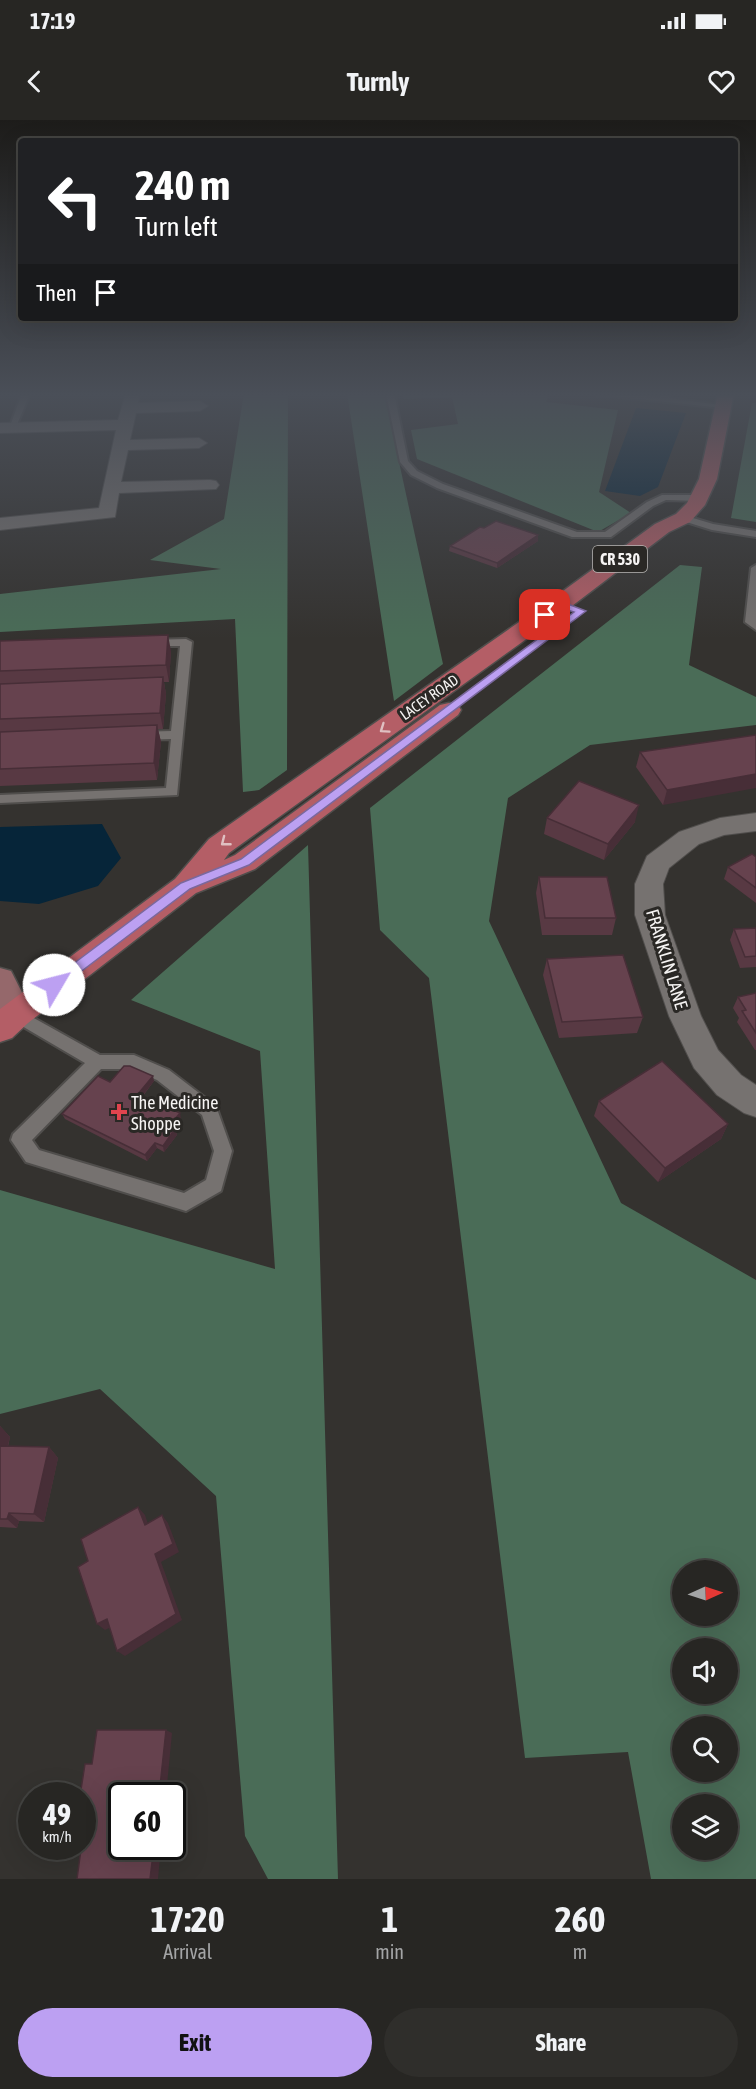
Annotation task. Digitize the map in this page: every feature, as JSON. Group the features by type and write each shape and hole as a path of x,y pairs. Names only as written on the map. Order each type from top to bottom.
{"main road":[{"name":"LACEY ROAD","path":"5,1018 186,886 219,846 511,651 570,608 662,553 682,534 683,518 699,498 709,475"}],"street":[{"path":"0,524 108,513 114,475"},
{"path":"111,488 210,485"},
{"name":"FRANKLIN LANE","path":"756,822 720,827 690,838 657,863 649,884 650,915 689,1025 706,1059 729,1085 756,1103"},
{"path":"0,980 5,1018"}],"lane":[{"path":"418,475 440,486 576,535 608,534 650,504 665,497 699,498"},
{"path":"683,518 712,527 756,534"},
{"path":"756,568 751,622 756,627"},
{"path":"0,799 172,792 178,735 176,687 186,642 140,644"},
{"path":"118,737 178,735"},
{"path":"5,1018 98,1062 134,1062 153,1070 210,1111 223,1151 214,1185 186,1202 33,1156 20,1140 98,1062"}],"green space":[{"path":"231,475 288,475 287,770 259,790 243,792 235,619 0,632 0,594 221,569 150,560 224,519"},
{"path":"360,475 402,475 443,664 394,701"},
{"path":"457,475 603,475 599,492 631,513 598,532"},
{"path":"739,475 756,475 756,522 731,518"},
{"path":"680,565 702,567 689,665 756,697 756,725 590,745 508,798 489,921 621,1203 756,1280 756,1879 651,1879 628,1752 525,1758 429,978 380,930 370,808"},
{"path":"308,845 338,1879 268,1879 245,1836 216,1496 100,1389 0,1414 0,1190 275,1269 260,1051 131,1000"}],"water":[{"path":"611,475 663,475 658,487 640,496 605,491"},
{"path":"102,824 121,858 98,886 39,904 0,901 0,827"}],"building":[{"path":"496,521 538,535 497,563 450,546 480,527 484,528"},
{"path":"168,635 166,665 0,671 0,641"},
{"path":"163,677 160,713 0,719 0,684"},
{"path":"157,725 154,763 0,769 0,732"},
{"path":"756,735 756,774 667,790 640,752"},
{"path":"579,781 639,805 608,844 547,818"},
{"path":"752,854 756,857 756,888 728,867"},
{"path":"539,877 607,877 616,918 545,918"},
{"path":"756,928 756,956 745,957 734,929"},
{"path":"623,955 643,1017 562,1022 547,959"},
{"path":"756,993 756,1033 742,1011 746,1010 738,997"},
{"path":"662,1061 728,1124 665,1168 599,1101"},
{"name":"The Medicine Shoppe","path":"124,1066 130,1066 153,1076 138,1094 180,1113 169,1126 175,1129 163,1146 155,1143 145,1155 62,1114 98,1076 110,1082"},
{"path":"0,1446 49,1447 34,1514 9,1513 7,1519 0,1519"},
{"path":"138,1507 145,1525 162,1515 173,1544 155,1554 176,1614 117,1651 107,1619 97,1624 78,1567 88,1561 81,1539"},
{"path":"97,1730 166,1730 160,1782 108,1782 108,1860 152,1860 150,1879 77,1879 80,1860 96,1860 96,1782 82,1782 85,1764 92,1764"}],"place":[{"name":"The Medicine Shoppe","path":"119,1112"}],"route":[{"path":"54,985 186,886 245,862 581,611 560,604 545,615"}]}
